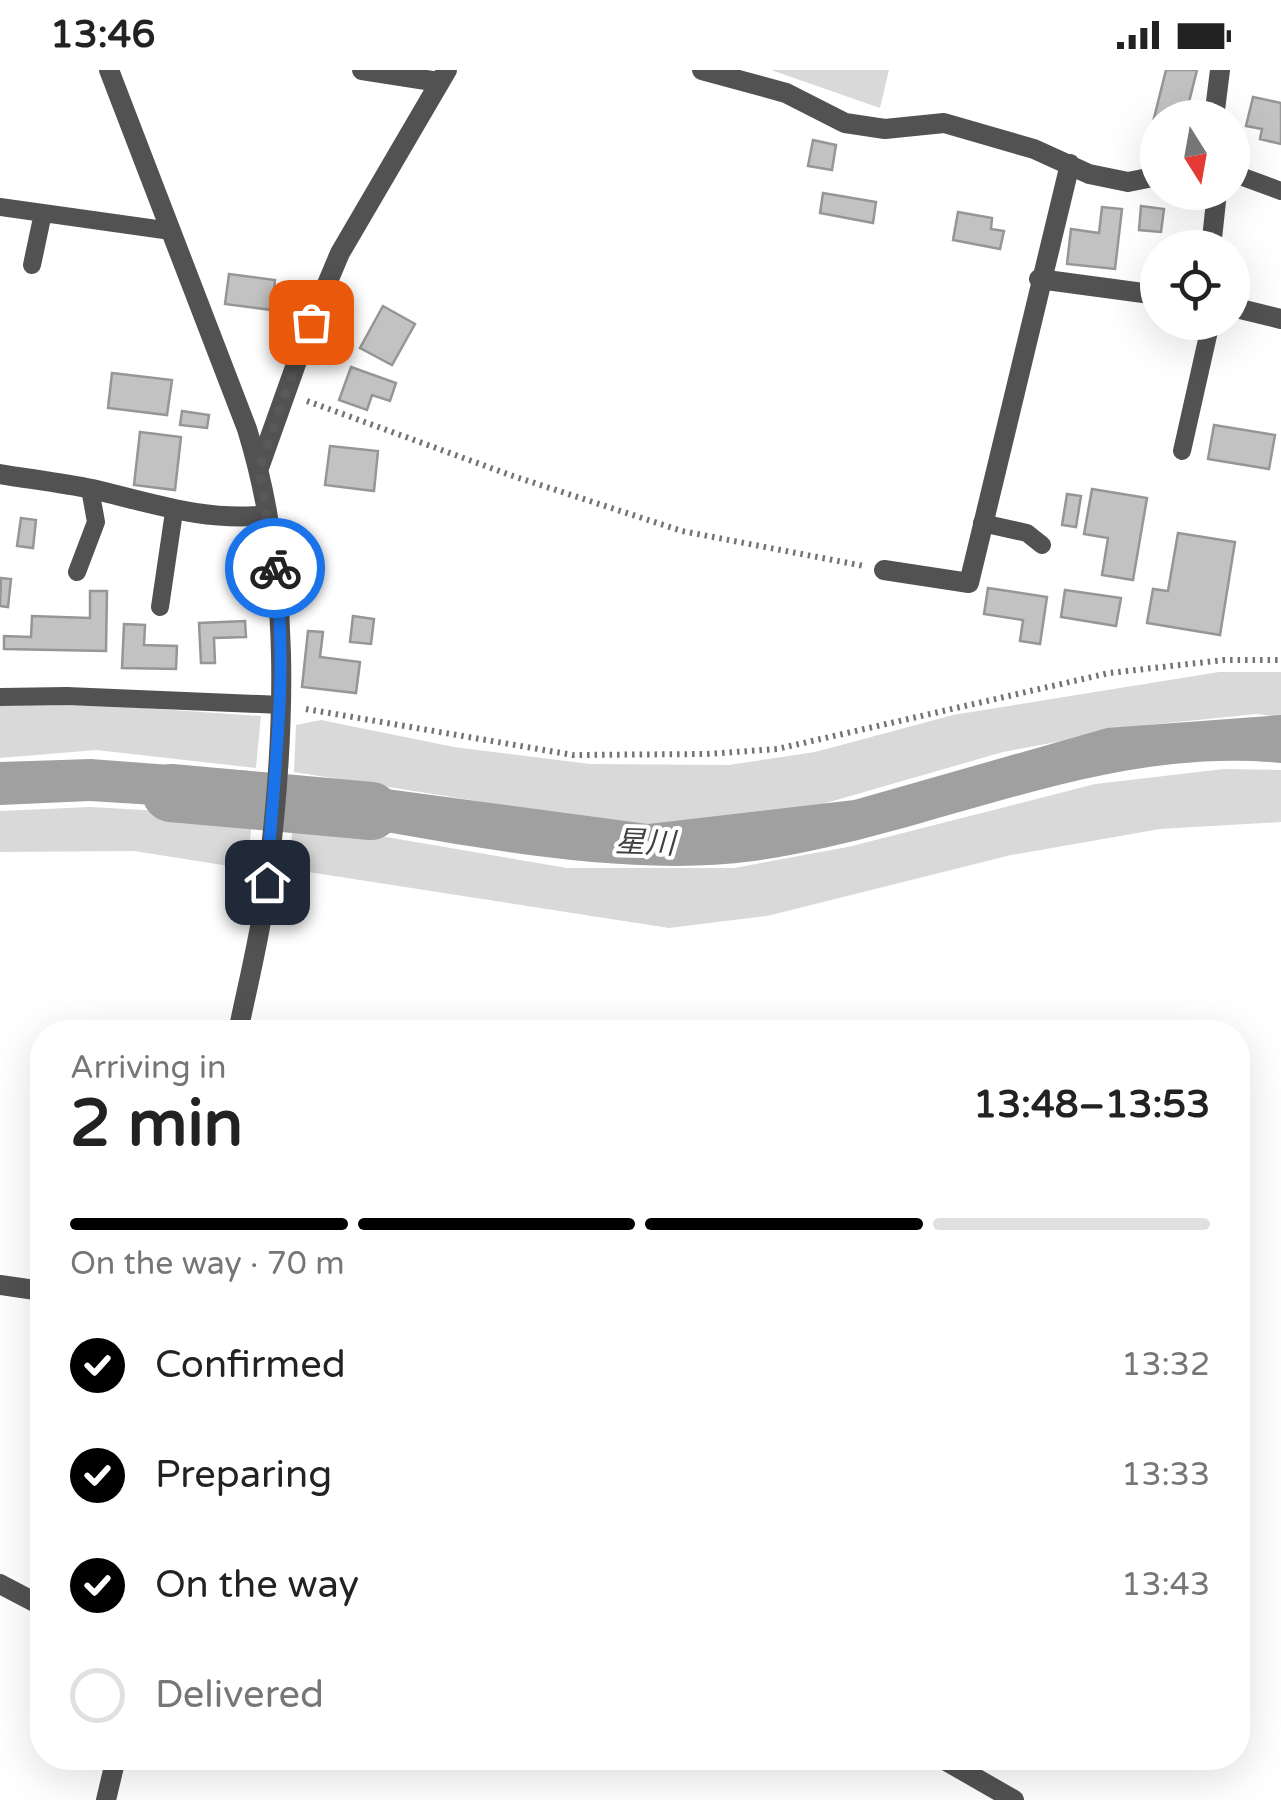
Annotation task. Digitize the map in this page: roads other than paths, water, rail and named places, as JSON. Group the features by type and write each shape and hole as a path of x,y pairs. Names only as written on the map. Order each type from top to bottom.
{"street":[{"path":"109,70 259,468 280,602 280,715 268,865 240,1020"},
{"path":"259,468 340,253 443,76 362,70"},
{"path":"702,70 786,93 845,122 885,129 944,123 1034,149 1089,174 1128,182 1140,180"},
{"path":"1216,100 1220,70"},
{"path":"884,570 968,584 1070,164"},
{"path":"1039,279 1140,292"},
{"path":"1250,310 1281,318"},
{"path":"0,474 90,489 174,512 227,518 267,515"},
{"path":"2,1290 30,1291"},
{"path":"0,1584 30,1600"},
{"path":"106,1798 113,1770"},
{"path":"962,1770 1014,1800"}],"lane":[{"path":"1250,179 1281,191"},
{"path":"0,207 170,232"},
{"path":"32,265 43,214"},
{"path":"1182,452 1207,340"},
{"path":"77,572 96,522 90,489"},
{"path":"160,607 174,512"},
{"path":"982,523 1027,533 1042,545"},
{"path":"0,698 85,696 280,715"}],"water":[{"path":"1281,715 1281,763 1214,761 1147,767 1016,796 820,849 754,861 642,865 583,861 294,816 297,777 648,824 854,800 1107,728"},
{"path":"91,759 250,771 250,811 90,801 0,805 0,762"}],"waterway":[{"name":"星川","path":"171,793 371,811"}]}
